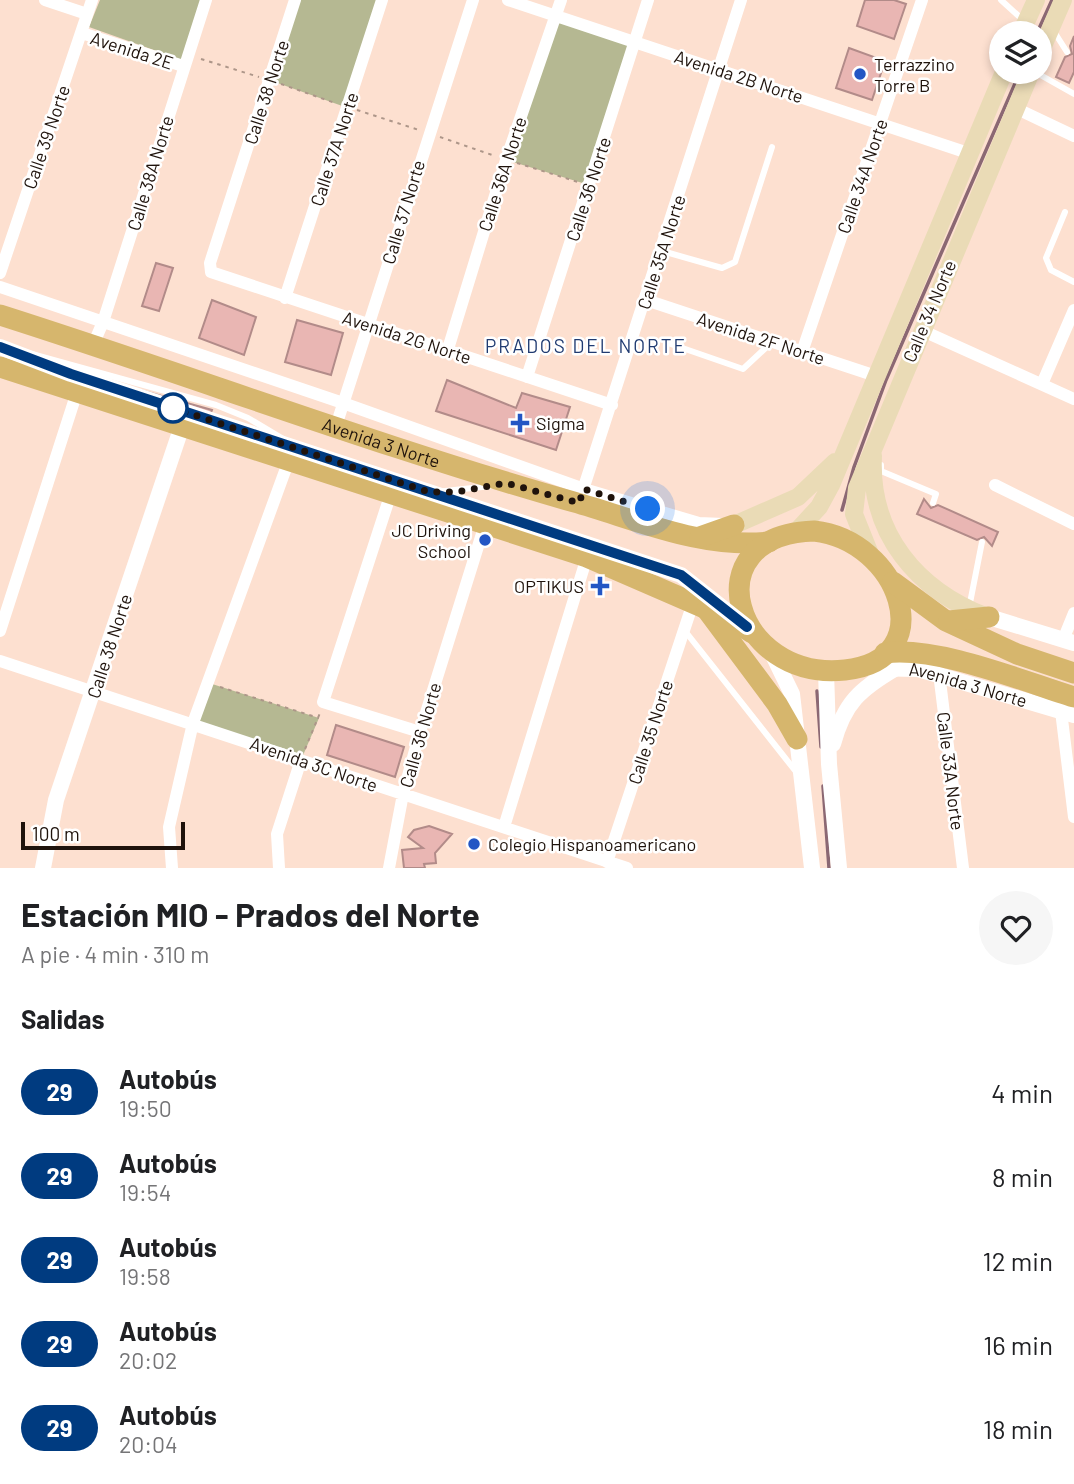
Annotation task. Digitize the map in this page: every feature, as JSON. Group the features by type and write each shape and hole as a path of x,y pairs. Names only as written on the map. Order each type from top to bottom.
{"main road":[{"path":"1026,21 1035,0"},
{"path":"1052,24 1063,0"},
{"name":"Calle 34 Norte","path":"796,531 819,507 848,445 999,84"},
{"name":"Calle 34 Norte","path":"870,554 854,514 857,488 921,330 1027,84"},
{"name":"Avenida 3 Norte","path":"0,315 506,483 581,496 696,538 735,543 769,542"},
{"path":"0,368 182,426 295,455 391,493 587,558 750,630 770,649 803,666 826,671 859,668 892,660 901,619 900,603 890,581 870,554 841,537 825,532 796,531 769,542 747,562 740,580 738,598 750,630"},
{"path":"876,438 874,494 893,543 926,584 968,610 989,617"},
{"path":"696,538 760,516 798,497 831,468 848,445"},
{"path":"890,581 946,621 1017,654 1074,673"},
{"path":"700,606 777,704 797,739"},
{"path":"946,621 989,617"},
{"name":"Avenida 3 Norte","path":"892,660 923,653 948,668 1011,677 1070,708"},
{"path":"948,668 993,690"}],"street":[{"path":"45,0 87,14"},
{"name":"Calle 39 Norte","path":"0,273 92,0"},
{"name":"Calle 38A Norte","path":"93,345 103,322 206,0"},
{"name":"Calle 38 Norte","path":"210,263 295,0"},
{"name":"Calle 37A Norte","path":"285,298 382,0"},
{"name":"Calle 37 Norte","path":"336,426 473,0"},
{"name":"Avenida 2B Norte","path":"508,0 968,153"},
{"name":"Calle 36A Norte","path":"448,349 506,160 561,0"},
{"name":"Calle 36 Norte","path":"527,377 648,0"},
{"name":"Calle 35A Norte","path":"581,496 721,69 741,0"},
{"name":"Calle 34A Norte","path":"802,352 922,0"},
{"name":"Avenida 2E","path":"82,33 185,60"},
{"path":"1015,108 1074,136"},
{"name":"Avenida 2G Norte","path":"210,263 214,275 369,323 612,405"},
{"name":"Avenida 3 Norte","path":"0,287 343,402 581,496 698,523 734,525"},
{"name":"Avenida 2F Norte","path":"646,300 876,376"},
{"path":"1042,384 1074,310"},
{"path":"921,330 1074,399"},
{"path":"0,631 77,392"},
{"name":"Calle 38 Norte","path":"43,868 56,800 182,426"},
{"path":"172,868 169,827 193,723 295,455"},
{"path":"995,485 1074,524"},
{"path":"391,493 323,702 420,732"},
{"name":"Calle 36 Norte","path":"389,868 403,794 420,732 485,524"},
{"path":"504,827 587,558"},
{"name":"Calle 35 Norte","path":"607,862 683,629 700,606"},
{"path":"989,617 1068,641 1074,613"},
{"path":"770,649 792,694 812,868"},
{"path":"829,764 839,724 850,703 892,660"},
{"name":"Avenida 3C Norte","path":"0,661 95,690 627,868"},
{"name":"Calle 33A Norte","path":"948,668 963,868"},
{"path":"826,671 829,764 839,868"},
{"name":"Avenida 3 Norte","path":"993,690 1070,708"},
{"path":"1070,708 1074,817"},
{"path":"279,868 276,834 301,760"}],"lane":[{"path":"1001,0 1019,21"},
{"path":"1052,28 1067,52"},
{"path":"1052,80 1063,84 1074,94"},
{"path":"662,251 722,268 735,262 772,147"},
{"path":"1065,212 1046,258 1051,270 1074,282"},
{"path":"668,343 743,369 772,342"},
{"path":"0,346 216,405 248,418 295,455"},
{"path":"0,346 295,455 429,492 681,575 750,630"},
{"path":"876,438 881,471 936,494 933,503"},
{"path":"429,492 456,492 506,483"},
{"path":"968,610 982,542"},
{"path":"683,629 802,780"}],"path":[{"path":"185,60 269,80 348,108"},
{"path":"506,160 589,185"},
{"path":"209,683 319,718 301,760"}],"green space":[{"path":"100,0 202,0 182,60 89,27"},
{"path":"295,0 382,0 348,108 269,80"},
{"path":"556,15 635,43 589,185 506,160"},
{"path":"209,683 319,718 301,760 193,723"}],"building":[{"path":"865,0 894,0 906,4 894,39 857,26"},
{"path":"1074,36 1074,72 1069,83 1056,77 1065,57 1072,54 1070,46"},
{"name":"Terrazzino Torre B","path":"849,48 885,61 872,100 836,88"},
{"path":"156,263 173,268 159,311 142,306"},
{"path":"212,300 256,317 244,355 199,338"},
{"path":"297,320 343,333 331,375 285,362"},
{"path":"447,380 516,408 522,393 570,407 556,450 436,411"},
{"path":"140,390 212,410 210,415"},
{"path":"924,499 931,508 938,505 998,532 992,546 984,537 977,540 917,514"},
{"path":"336,725 404,747 395,777 327,755"},
{"path":"429,826 452,834 435,853 436,863 424,864 425,868 404,868 402,850 423,848 408,837 414,830"}],"waterway":[{"path":"1042,21 1052,0"},
{"path":"842,510 854,467 886,380 1015,84"},
{"path":"817,691 821,747"},
{"path":"823,786 829,868"}],"bus line":[{"name":"29","path":"0,347 71,374 681,575 747,627"}],"place":[{"name":"Terrazzino Torre B","path":"860,74"},
{"name":"Sigma","path":"520,423"},
{"name":"JC Driving School","path":"485,540"},
{"name":"OPTIKUS","path":"600,586"},
{"name":"Colegio Hispanoamericano","path":"474,844"}],"district":[{"name":"PRADOS DEL NORTE","path":"586,345"}],"route":[{"path":"173,408 429,492 456,492 506,483 579,503 584,489 648,509"}]}
